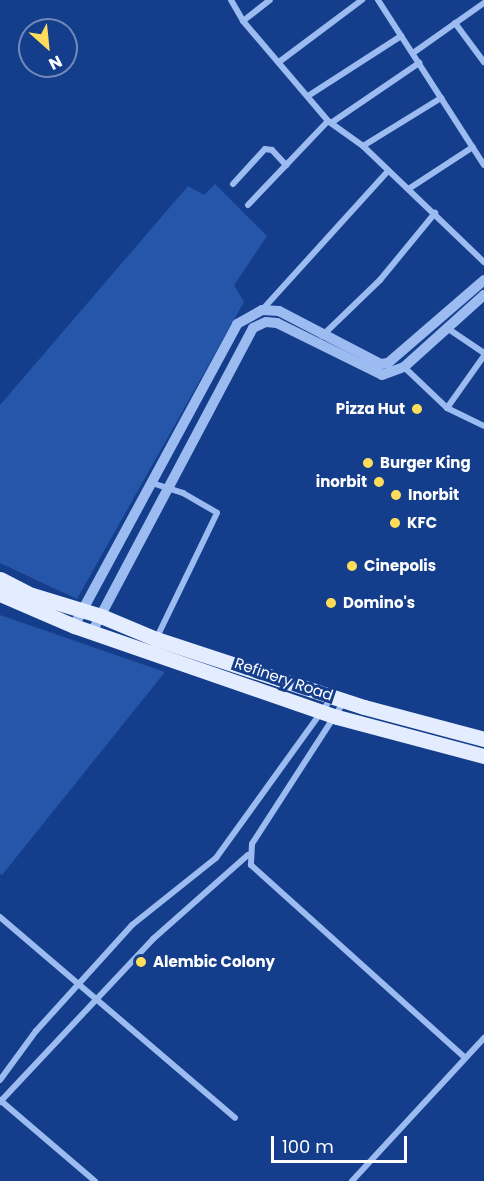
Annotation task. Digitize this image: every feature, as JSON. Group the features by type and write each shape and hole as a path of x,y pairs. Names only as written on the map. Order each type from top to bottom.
{"main road":[{"path":"0,579 78,616"},
{"path":"0,594 78,616"},
{"name":"Refinery Road","path":"78,616 100,616 156,639 339,698 484,739"},
{"name":"Refinery Road","path":"78,616 92,632 330,714 484,756"}],"street":[{"path":"231,0 243,21 330,122 363,146 388,171 410,188 484,262"},
{"path":"243,21 270,0"},
{"path":"279,62 362,0"},
{"path":"378,0 484,165"},
{"path":"413,53 484,3"},
{"path":"455,23 484,62"},
{"path":"308,96 401,36"},
{"path":"248,205 330,122 419,63"},
{"path":"363,146 441,98"},
{"path":"410,188 473,147"},
{"path":"232,184 265,149 272,150 286,165"},
{"path":"78,616 237,324 262,310 388,171"},
{"path":"316,344 324,333 380,280 435,213"},
{"path":"262,310 279,311 374,361 388,363 484,280"},
{"path":"92,632 253,327 277,322 377,375 404,367 484,295"},
{"path":"447,328 484,355 447,408"},
{"path":"404,367 447,408 484,426"},
{"path":"152,483 167,487 217,513 156,639"},
{"path":"95,1181 0,1101 153,939 248,855 339,698"},
{"path":"0,1080 78,985 132,925 216,858 330,714 339,698"},
{"path":"248,855 256,874 465,1058"},
{"path":"0,917 235,1118"},
{"path":"352,1181 484,1038"}],"shaded area":[{"path":"215,184 267,236 234,285 244,302 77,599 0,563 0,405 188,186 204,195"},
{"path":"0,615 165,672 2,875 0,874"}],"place":[{"name":"Pizza Hut","path":"417,409"},
{"name":"Burger King","path":"368,463"},
{"name":"inorbit","path":"379,482"},
{"name":"Inorbit","path":"396,495"},
{"name":"KFC","path":"395,523"},
{"name":"Cinepolis","path":"352,566"},
{"name":"Domino's","path":"331,603"},
{"name":"Alembic Colony","path":"141,962"}]}
